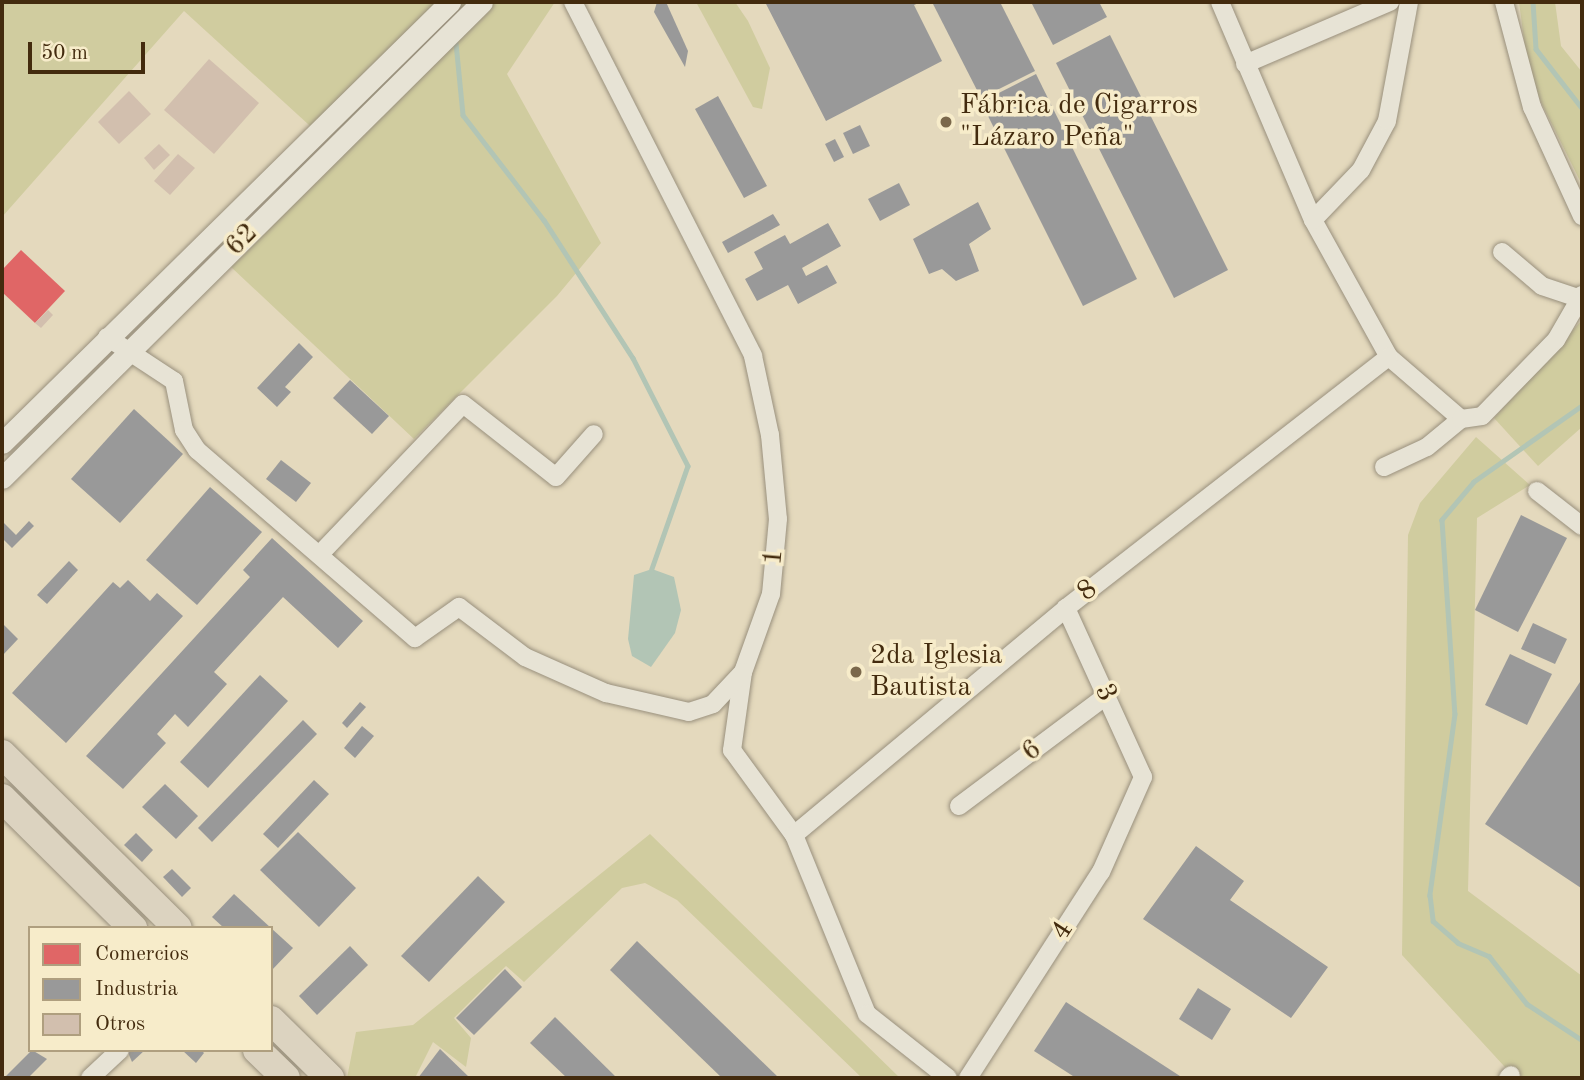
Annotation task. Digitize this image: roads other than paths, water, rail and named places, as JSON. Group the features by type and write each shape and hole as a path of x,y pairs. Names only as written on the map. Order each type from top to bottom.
{"highway":[{"path":"2,754 176,926"},
{"path":"2,799 131,926"},
{"path":"273,1022 330,1078"},
{"path":"259,1052 286,1078"}],"street":[{"name":"62","path":"2,443 450,2"},
{"name":"62","path":"2,478 482,2"},
{"name":"1","path":"573,2 753,356 770,435 778,519 771,594 743,672 732,750 794,835 867,1014 948,1078"},
{"path":"1220,2 1313,219 1389,357 1461,419"},
{"path":"1245,64 1390,2"},
{"path":"1313,219 1361,170 1387,121 1409,2"},
{"path":"1504,2 1532,107 1582,216"},
{"path":"1384,467 1427,447 1461,419 1482,416 1556,340 1581,297 1542,286 1502,253"},
{"path":"107,337 131,350 174,381 184,430 197,450 322,552 415,638 459,607 525,657 606,693 689,712 713,704 743,672"},
{"name":"8","path":"794,835 1066,608 1389,357"},
{"path":"322,552 463,404 556,477 594,434"},
{"path":"1537,491 1582,526"},
{"name":"3","path":"1066,608 1143,777"},
{"name":"6","path":"958,806 1106,696"},
{"name":"4","path":"968,1078 1101,872 1143,777"},
{"path":"90,1078 118,1052"}],"waterway":[{"path":"1533,2 1536,49 1582,108"},
{"path":"456,43 463,115 544,220 633,358 688,466 652,569"},
{"path":"1582,406 1474,482 1442,520 1455,714 1430,895 1433,921 1458,943 1489,956 1527,1004 1582,1040"}],"place":[{"name":"Fábrica de Cigarros \"Lázaro Peña\"","path":"946,122"},
{"name":"2da Iglesia Bautista","path":"856,672"}]}
